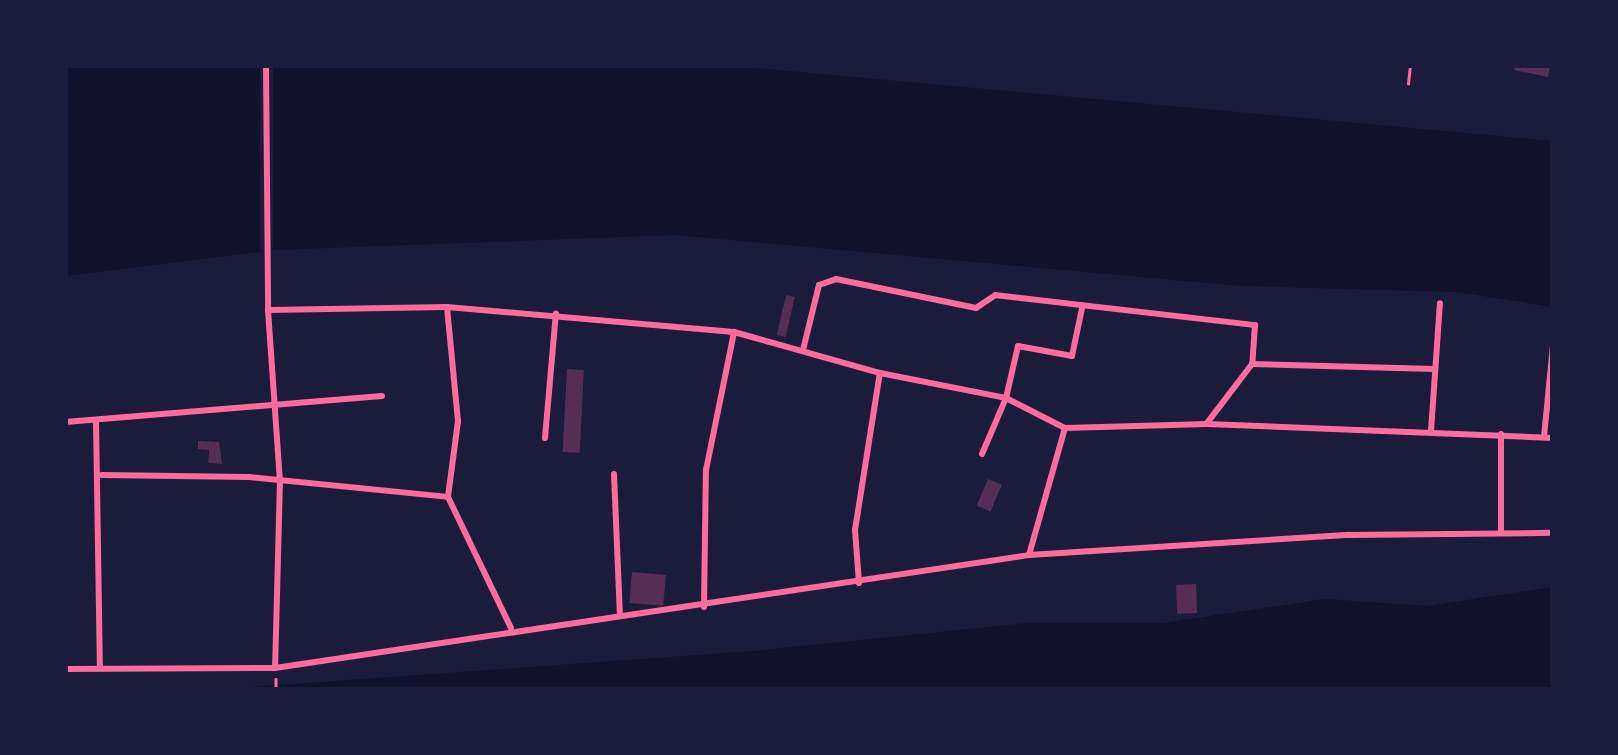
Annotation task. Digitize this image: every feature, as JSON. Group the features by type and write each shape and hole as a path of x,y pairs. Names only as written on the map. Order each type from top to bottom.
{"street":[{"path":"266,65 268,310 280,480 276,668"},
{"path":"804,350 819,285 836,279 976,308 995,294 1082,308 1255,326 1252,364 1207,424"},
{"path":"1430,431 1440,302"},
{"path":"268,310 446,306 734,332 880,373 1006,398 1065,428 1207,424 1548,438 1553,345"},
{"path":"446,306 458,421 448,497 511,628"},
{"path":"982,454 1006,398 1018,346 1072,356 1082,308"},
{"path":"545,438 556,313"},
{"path":"704,608 706,470 734,332"},
{"path":"1252,364 1434,369"},
{"path":"859,584 855,530 880,373"},
{"path":"65,422 272,402 382,396"},
{"path":"96,420 102,475 100,668"},
{"path":"1029,555 1065,428"},
{"path":"1501,532 1502,434"},
{"path":"614,474 620,616"},
{"path":"102,475 280,480 448,497"},
{"path":"65,668 276,668 511,628 704,608 1029,555 1501,532 1553,533"}],"lane":[{"path":"1408,84 1410,65"}],"path":[{"path":"276,668 276,690"}],"shaded area":[{"path":"65,65 723,65 1553,141 1553,307 1457,292 1241,286 675,235 274,250 65,276"},
{"path":"1553,587 1553,690 65,690 250,687 753,651 1027,623 1163,623 1325,599 1428,606"}],"pier":[{"path":"260,65 273,65 273,251 260,251"}],"building":[{"path":"1515,65 1550,65 1548,77 1514,70"},
{"path":"786,295 795,297 786,337 777,335"},
{"path":"567,369 584,370 580,453 563,452"},
{"path":"198,441 219,442 222,464 208,463 209,450 198,449"},
{"path":"988,479 1002,485 990,512 977,506"},
{"path":"632,572 666,575 663,606 629,603"},
{"path":"1196,584 1197,613 1177,614 1176,585"}]}
